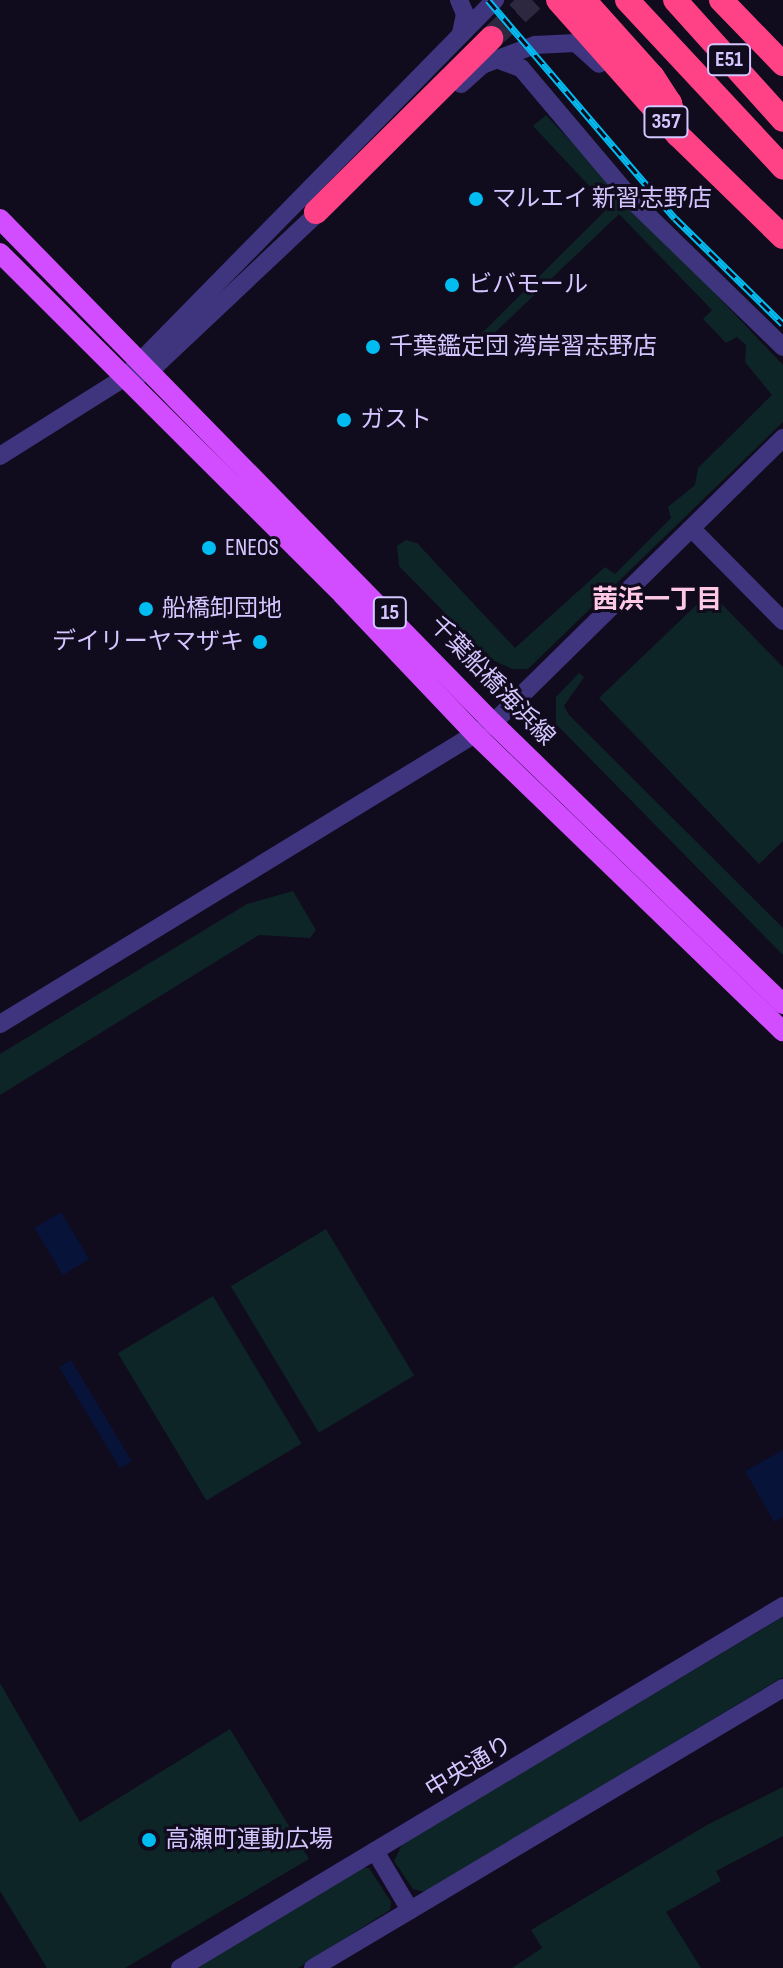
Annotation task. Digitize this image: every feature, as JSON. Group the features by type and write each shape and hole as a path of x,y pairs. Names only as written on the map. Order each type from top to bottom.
{"highway":[{"name":"357","path":"558,0 678,135 783,237"},
{"path":"584,0 653,77 670,103 678,135"},
{"name":"E51","path":"627,0 783,167"},
{"name":"E51","path":"675,0 783,120"},
{"path":"721,0 783,64"},
{"path":"743,0 783,44"},
{"path":"316,212 494,49"}],"main road":[{"name":"千葉船橋海浜線","path":"0,219 144,365 485,730 783,1031"},
{"name":"千葉船橋海浜線","path":"0,253 343,595 783,1004"}],"street":[{"path":"459,0 472,10 490,5"},
{"path":"459,0 466,21 460,36"},
{"path":"144,365 490,5"},
{"path":"494,49 576,43 626,91 644,98"},
{"path":"535,45 530,71 544,96"},
{"path":"494,49 521,68 636,204 783,347"},
{"path":"0,456 144,365 316,212"},
{"path":"0,1024 485,730 693,530 783,438"},
{"path":"693,530 783,621"},
{"name":"中央通り","path":"180,1968 783,1606"},
{"path":"313,1968 783,1688"},
{"path":"375,1851 410,1910"}],"green space":[{"path":"546,115 783,365 783,422 528,669 512,669 490,659 399,566 397,546 406,540 417,543 515,648 605,567 615,574 671,518 668,507 695,485 698,468 772,395 745,362 746,345 737,337 726,343 703,319 712,310 619,214 485,342 480,335 609,207 533,126"},
{"path":"710,592 783,667 783,841 759,864 599,698"},
{"path":"579,673 584,677 564,706 569,715 783,928 783,955 556,724 556,697"},
{"path":"293,891 316,930 310,938 259,935 0,1095 0,1054 247,904"},
{"path":"326,1229 414,1376 319,1433 231,1286"},
{"path":"213,1296 302,1443 206,1501 118,1353"},
{"path":"783,1617 783,1677 425,1892 413,1889 394,1861 402,1844"},
{"name":"高瀬町運動広場","path":"0,1683 80,1822 230,1729 309,1859 125,1968 47,1968 0,1891"},
{"path":"783,1787 783,1836 716,1871 721,1881 666,1912 701,1968 512,1968 542,1948 531,1930 707,1825"},
{"path":"362,1868 369,1868 391,1902 390,1910 298,1968 195,1968"}],"water":[{"path":"61,1212 89,1259 63,1275 34,1228"},
{"path":"71,1360 132,1461 120,1468 59,1367"},
{"path":"783,1450 783,1517 774,1522 745,1471"}],"tunnel":[{"path":"491,38 532,0"}],"railway":[{"path":"488,0 675,218 783,324"}],"place":[{"name":"マルエイ 新習志野店","path":"476,199"},
{"name":"ビバモール","path":"452,285"},
{"name":"千葉鑑定団 湾岸習志野店","path":"373,347"},
{"name":"ガスト","path":"344,420"},
{"name":"ENEOS","path":"209,548"},
{"name":"船橋卸団地","path":"146,609"},
{"name":"デイリーヤマザキ","path":"260,642"},
{"name":"高瀬町運動広場","path":"149,1840"}],"district":[{"name":"茜浜一丁目","path":"657,601"}]}
